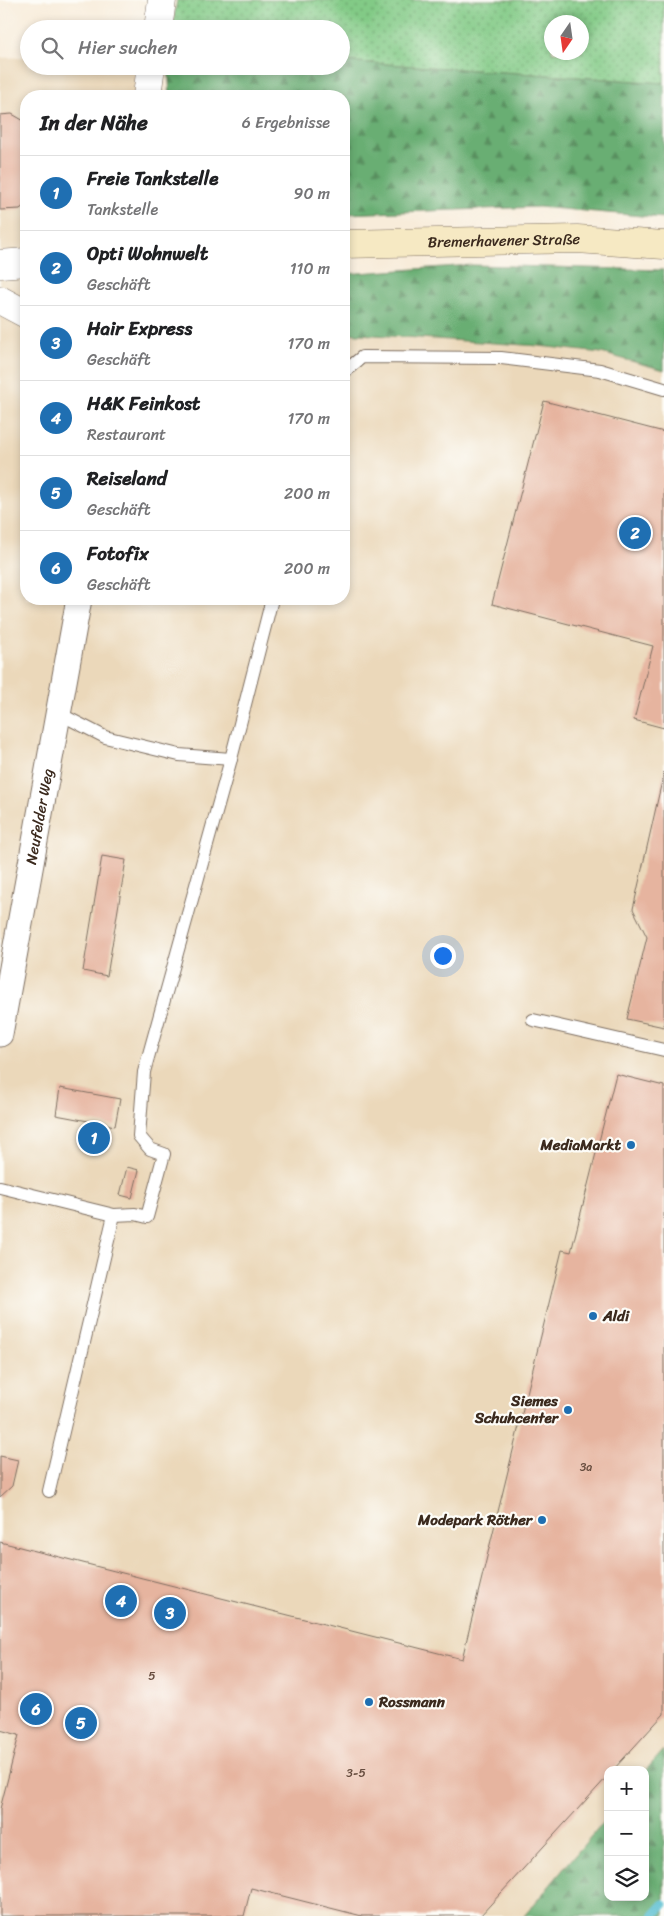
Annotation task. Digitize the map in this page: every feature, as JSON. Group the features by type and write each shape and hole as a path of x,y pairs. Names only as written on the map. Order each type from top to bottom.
{"main road":[{"name":"Bremerhavener Straße","path":"350,244 576,239 664,245"}],"street":[{"path":"159,20 162,0"},
{"path":"148,90 150,75"},
{"path":"0,264 20,262"},
{"path":"0,300 20,311"},
{"name":"Neufelder Weg","path":"0,1034 78,605"}],"lane":[{"path":"350,367 362,357 501,358 600,370 664,389"},
{"path":"0,1187 114,1215 135,1214 147,1217 164,1154 150,1149 139,1136 144,1072 231,759 270,605"},
{"path":"58,714 105,737 179,755 231,759"},
{"path":"533,1020 664,1050"},
{"path":"49,1492 114,1215"}],"shaded area":[{"path":"20,57 20,75 164,75 163,90 20,90 20,605 350,605 350,333 539,346 601,353 664,370 664,1750 649,1767 604,1766 604,1821 524,1916 0,1916 0,58"}],"green space":[{"path":"177,0 664,0 664,83 350,62 350,20 174,20"},
{"path":"350,62 664,83 664,218 539,207 350,214 350,90 170,90 169,75 350,75"},
{"path":"472,265 664,270 664,370 601,353 539,346 350,333 350,274"},
{"path":"664,1750 664,1916 524,1916 604,1821 604,1901 649,1901 649,1767"}],"building":[{"path":"12,114 20,119 20,209 0,210 0,115"},
{"path":"544,401 664,432 664,728 634,720 653,646 492,604"},
{"path":"664,772 664,1027 627,1019 647,937 633,909"},
{"path":"102,856 126,860 107,976 83,971"},
{"path":"616,1074 664,1086 664,1714 617,1766 604,1766 604,1780 480,1916 362,1916 251,1888 244,1916 0,1916 0,1809 19,1735 0,1730 0,1542 462,1659 562,1250 571,1252"},
{"path":"60,1088 120,1099 115,1126 56,1115"},
{"path":"127,1167 139,1170 132,1198 120,1195"},
{"path":"0,1456 18,1460 12,1486 0,1497"}],"waterway":[{"path":"653,1916 664,1904"}],"place":[{"name":"Opti Wohnwelt","path":"635,533"},
{"name":"Freie Tankstelle","path":"94,1138"},
{"name":"MediaMarkt","path":"631,1145"},
{"name":"Aldi","path":"593,1316"},
{"name":"Siemes Schuhcenter","path":"568,1410"},
{"name":"Modepark Röther","path":"542,1520"},
{"name":"H&K Feinkost","path":"121,1601"},
{"name":"Hair Express","path":"170,1613"},
{"name":"Rossmann","path":"369,1702"},
{"name":"Fotofix","path":"36,1709"},
{"name":"Reiseland","path":"81,1723"}]}
